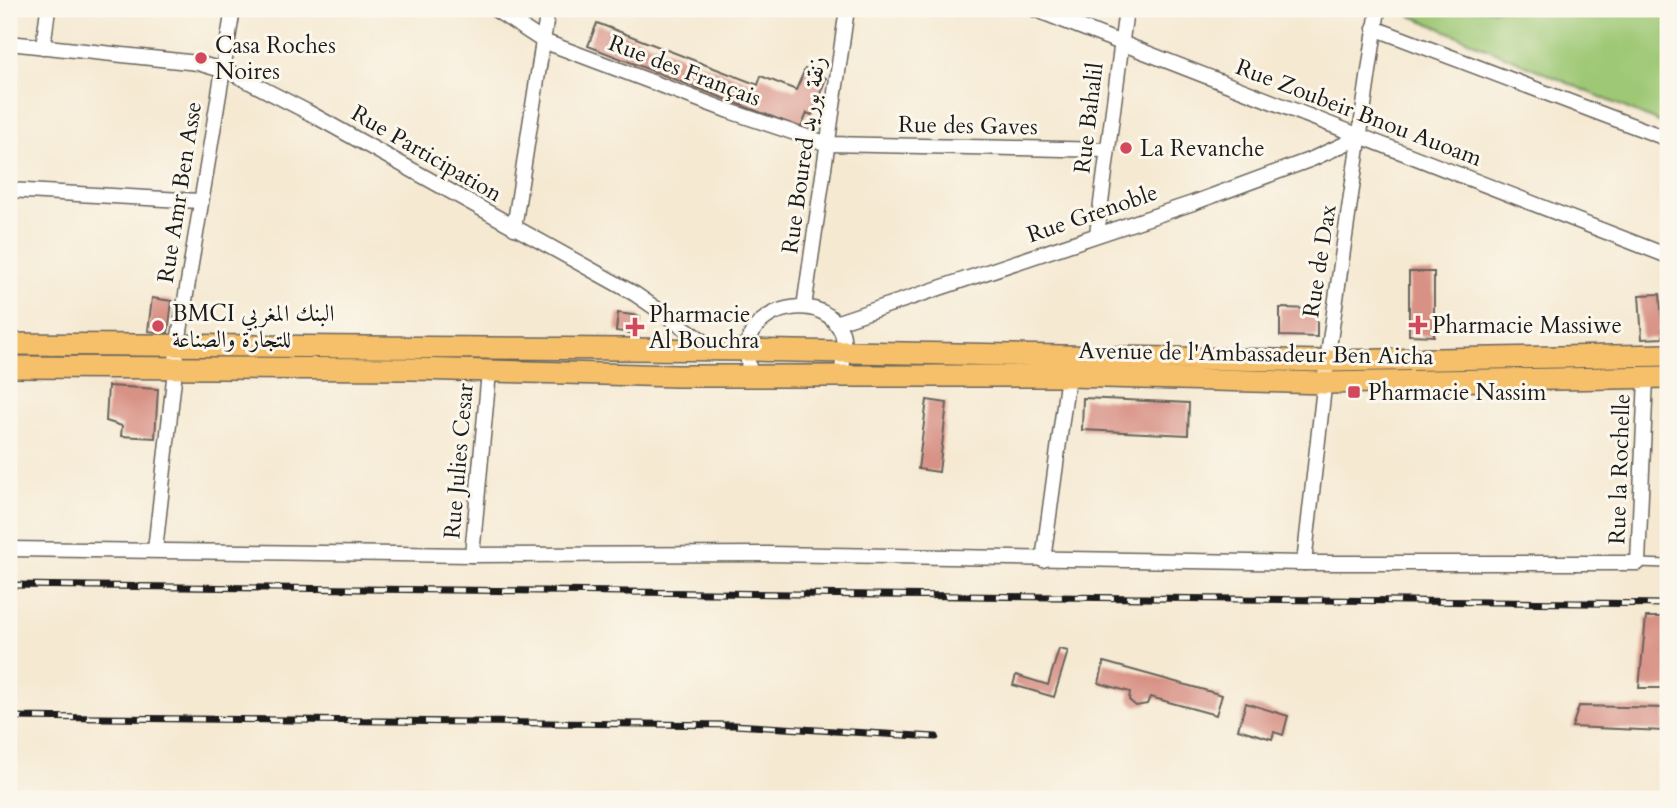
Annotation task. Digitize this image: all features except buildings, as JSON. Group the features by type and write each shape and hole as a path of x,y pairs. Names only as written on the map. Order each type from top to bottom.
{"main road":[{"name":"Avenue de l'Ambassadeur Ben Aicha","path":"9,344 178,343 747,350 1327,361 1668,355"},
{"name":"Avenue de l'Ambassadeur Ben Aicha","path":"9,367 177,366 750,377 1068,376 1325,383 1668,377"}],"street":[{"path":"43,47 48,9"},
{"name":"Rue Amr Ben Asse","path":"155,550 178,343 199,201 233,9"},
{"name":"Rue des Français","path":"494,9 543,41 729,111 828,144"},
{"path":"514,228 548,9"},
{"name":"Rue Boured زنقة بوريد","path":"804,307 847,9"},
{"name":"Rue Zoubeir Bnou Auoam","path":"1034,9 1668,256"},
{"name":"Rue Bahalil","path":"1097,234 1126,9"},
{"name":"Rue de Dax","path":"1304,563 1327,361 1378,9"},
{"path":"1374,28 1668,139"},
{"name":"Rue Participation","path":"9,43 198,63 222,69 306,111 664,311 718,351"},
{"name":"Rue Grenoble","path":"835,323 975,278 1301,163 1360,137"},
{"name":"Rue des Gaves","path":"828,144 1107,150"},
{"path":"9,190 199,201"},
{"path":"750,377 747,350 755,328 769,315 789,307 804,307 835,323 842,334 842,377"},
{"name":"Rue Julies Cesar","path":"472,555 489,372"},
{"path":"1042,560 1068,376"},
{"name":"Rue la Rochelle","path":"1638,563 1646,378"},
{"path":"9,549 472,555 769,554 1304,563 1638,563"}],"lane":[{"path":"1638,563 1668,564"}],"green space":[{"path":"1668,9 1668,126 1400,11"}],"railway":[{"path":"9,585 1668,604"},
{"path":"9,717 734,725 936,737"}],"place":[{"name":"Casa Roches Noires","path":"201,58"},
{"name":"La Revanche","path":"1126,148"},
{"name":"Pharmacie Massiwe","path":"1418,325"},
{"name":"BMCI البنك المغربي للتجارة والصناعة","path":"158,326"},
{"name":"Pharmacie Al Bouchra","path":"635,327"},
{"name":"Pharmacie Nassim","path":"1354,392"}]}
